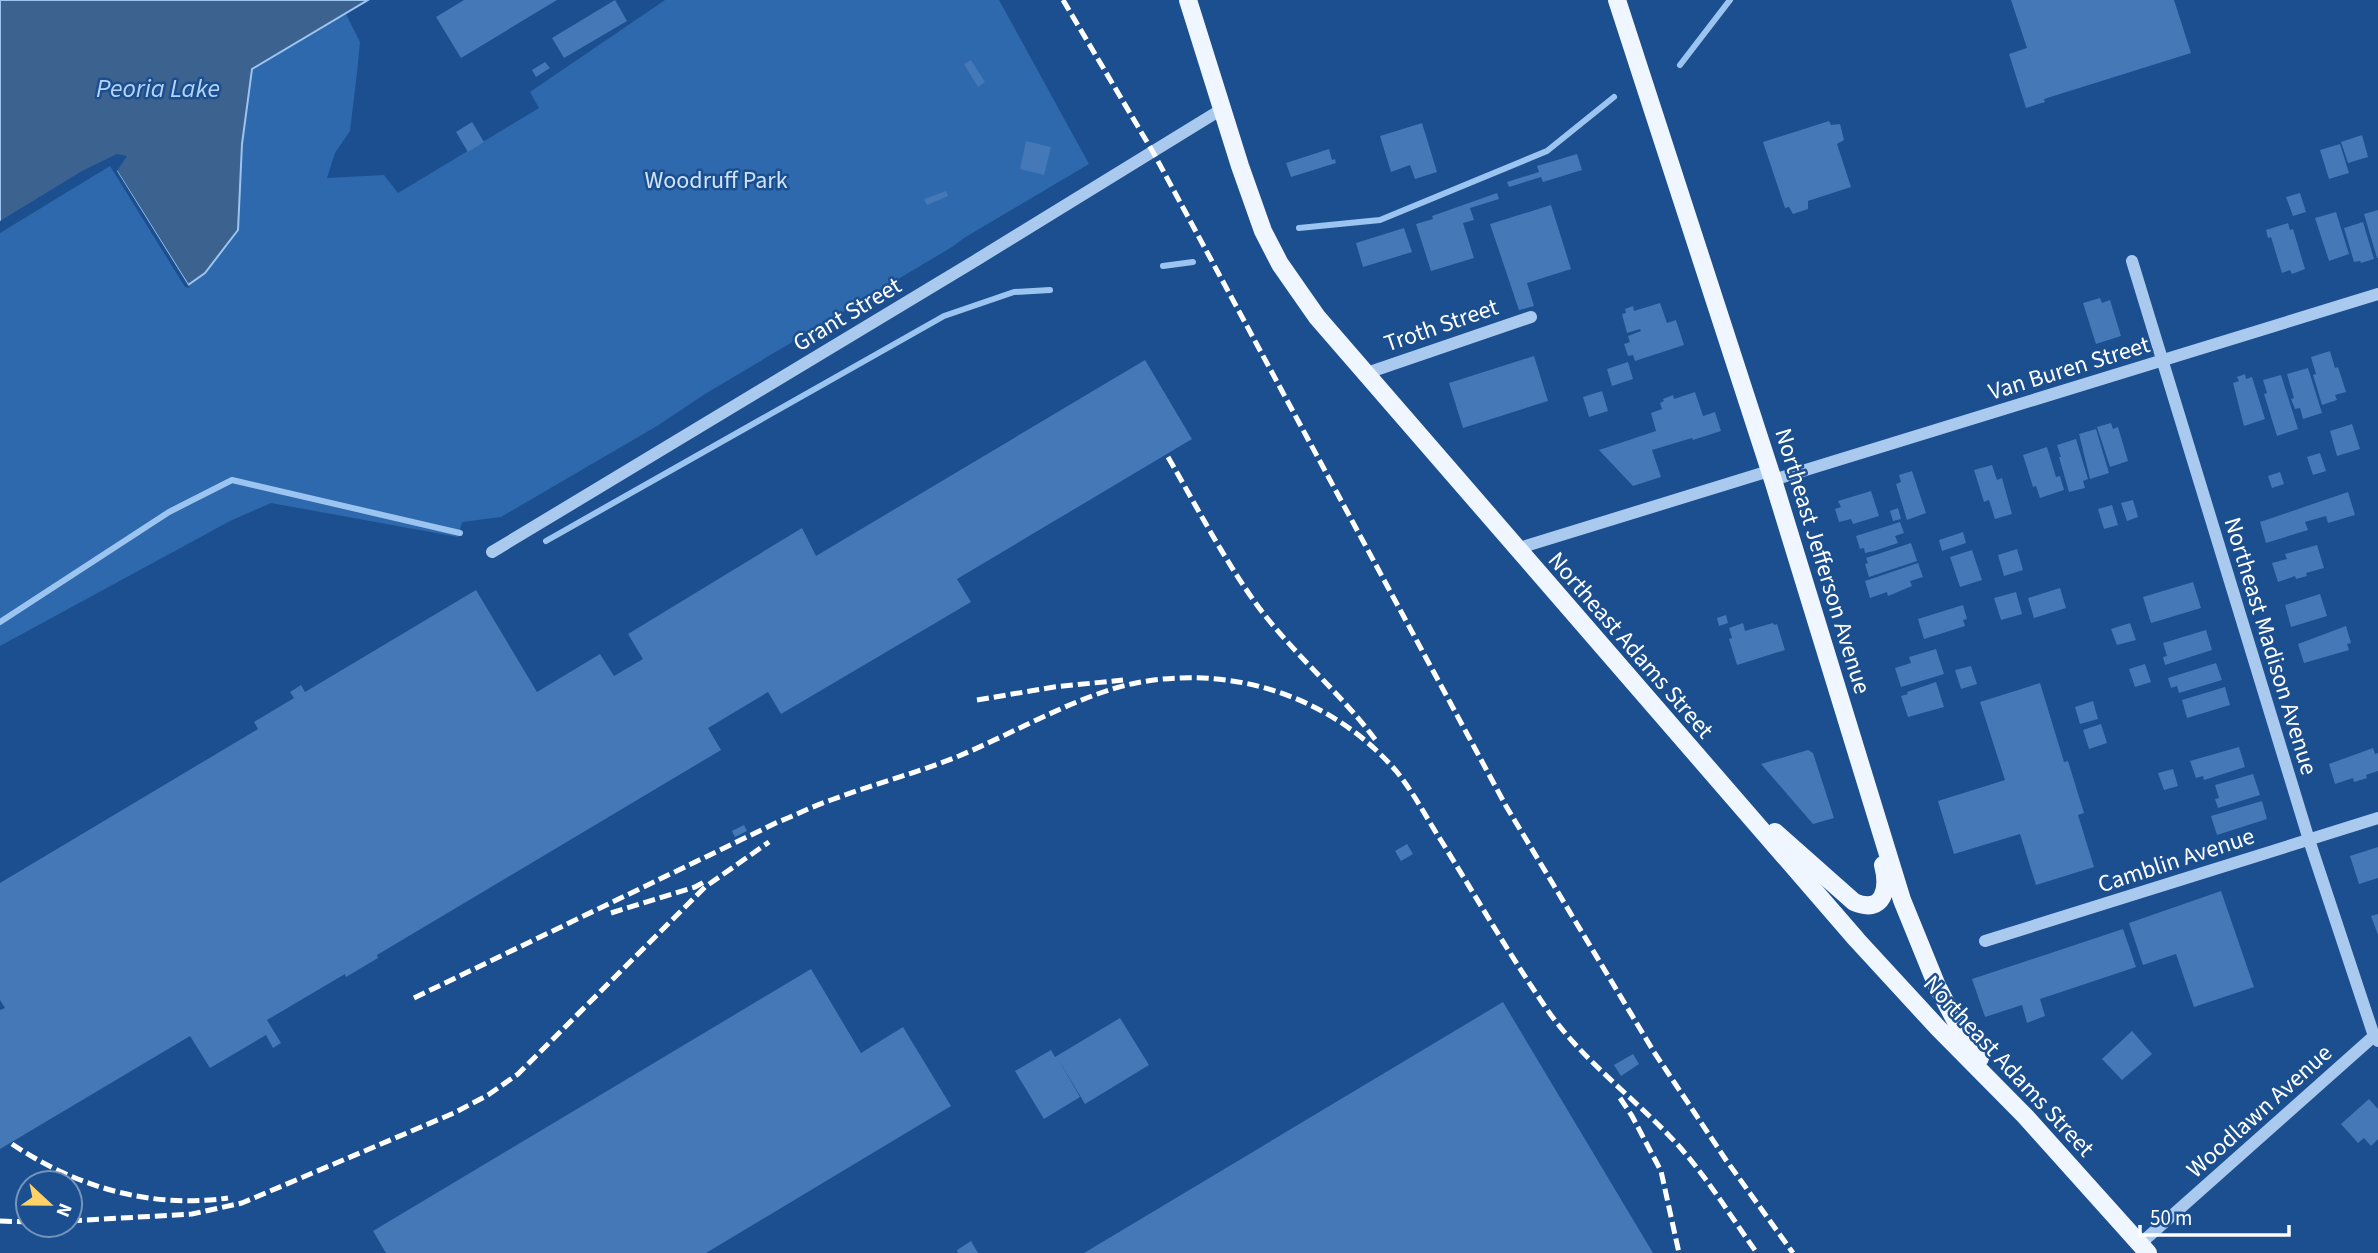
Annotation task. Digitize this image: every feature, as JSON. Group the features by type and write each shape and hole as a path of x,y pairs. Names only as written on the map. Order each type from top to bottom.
{"main road":[{"name":"Northeast Adams Street","path":"1188,0 1249,193 1273,252 1306,303 1364,374 1875,961 2025,1116 2144,1248"},
{"name":"Northeast Jefferson Avenue","path":"1617,0 1771,475 1902,900 1926,961 1962,1033 2025,1116"},
{"path":"1686,744 1785,842 1854,902 1871,906 1883,895 1886,880 1843,709"}],"street":[{"name":"Grant Street","path":"492,552 1222,109"},
{"name":"Northeast Madison Avenue","path":"2132,261 2309,840 2376,1039"},
{"name":"Van Buren Street","path":"1516,549 2161,362 2378,294"},
{"name":"Troth Street","path":"1364,374 1531,317"},
{"name":"Camblin Avenue","path":"1986,941 2378,818"},
{"name":"Woodlawn Avenue","path":"2144,1248 2376,1039"}],"green space":[{"name":"Woodruff Park","path":"665,0 999,0 1089,164 705,394 657,426 501,517 462,522 458,537 271,503 230,521 0,646 0,228 111,161 182,275 252,69 346,14 360,42 357,73 350,131 335,153 327,178 384,175 398,193 539,108 530,92"}],"water":[{"name":"Peoria Lake","path":"0,0 368,0 252,69 242,144 238,230 205,273 188,285 111,162 0,230"}],"pier":[{"path":"117,154 127,156 117,171 190,288 185,287 110,166 0,233 0,221 82,171"}],"building":[{"path":"464,0 557,0 461,58 436,17"},
{"path":"615,0 627,21 564,58 552,38"},
{"path":"2011,0 2174,0 2191,53 2044,99 2045,102 2026,108 2009,54 2027,48"},
{"path":"971,60 985,82 978,87 964,64"},
{"path":"545,62 550,68 536,77 532,70"},
{"path":"1829,121 1831,125 1840,124 1844,140 1837,144 1851,187 1808,201 1808,209 1793,214 1789,207 1785,208 1763,142"},
{"path":"472,122 484,142 468,152 456,132"},
{"path":"1422,123 1437,172 1415,179 1410,165 1391,172 1380,136"},
{"path":"2362,135 2368,157 2348,163 2341,142"},
{"path":"1026,141 1051,147 1044,175 1020,169"},
{"path":"2340,144 2349,173 2329,179 2320,150"},
{"path":"1329,149 1332,160 1335,159 1336,163 1291,177 1286,163"},
{"path":"1577,154 1582,170 1543,182 1541,177 1509,187 1507,182 1539,172 1537,166"},
{"path":"946,191 948,196 927,205 924,199"},
{"path":"1497,193 1499,199 1470,208 1474,220 1463,223 1474,258 1431,271 1416,224"},
{"path":"2300,193 2306,212 2293,216 2286,197"},
{"path":"1551,205 1571,269 1527,283 1534,306 1519,310 1490,224"},
{"path":"2378,210 2378,258 2377,258 2364,214"},
{"path":"2336,212 2349,254 2329,261 2315,218"},
{"path":"2363,222 2374,259 2361,263 2354,262 2344,228"},
{"path":"2288,223 2290,230 2293,229 2305,269 2292,274 2290,270 2282,273 2271,237 2268,238 2266,230"},
{"path":"1404,228 1412,252 1363,267 1356,243"},
{"path":"2100,298 2102,303 2110,300 2121,336 2096,344 2083,303"},
{"path":"1660,303 1667,323 1676,320 1684,345 1635,361 1633,355 1628,356 1624,344 1630,342 1628,336 1641,331 1640,329 1627,333 1622,314 1626,313 1625,309 1633,306 1634,311"},
{"path":"2330,351 2346,392 2335,395 2337,400 2322,405 2311,357"},
{"path":"1534,356 1548,401 1463,428 1449,383"},
{"path":"1145,360 1192,439 957,579 971,602 781,714 768,692 708,728 721,750 377,955 378,958 346,977 345,974 267,1020 281,1043 273,1048 266,1035 210,1068 190,1036 0,1149 0,1010 5,1008 0,1000 0,883 258,729 254,722 294,698 290,692 301,685 305,692 476,590 537,692 600,654 614,676 643,659 628,634 802,528 816,556"},
{"path":"1628,362 1633,379 1612,386 1607,369"},
{"path":"2308,368 2322,413 2303,419 2300,408 2295,409 2291,399 2294,398 2287,374"},
{"path":"2245,374 2246,379 2252,377 2265,419 2244,426 2233,383 2239,381 2237,377"},
{"path":"2281,375 2298,429 2277,436 2264,394 2267,393 2263,380"},
{"path":"1602,391 1608,411 1589,417 1583,397"},
{"path":"1695,392 1703,416 1715,412 1721,431 1652,450 1661,477 1633,486 1599,450 1656,431 1651,413 1662,409 1660,403 1663,399 1673,395 1674,399"},
{"path":"2111,423 2113,429 2118,427 2128,461 2110,467 2097,427"},
{"path":"2352,424 2360,449 2337,456 2330,431"},
{"path":"2096,429 2109,473 2090,479 2079,434"},
{"path":"2076,439 2088,479 2083,481 2085,488 2069,492 2057,445"},
{"path":"2047,447 2056,477 2060,476 2064,490 2040,498 2036,486 2033,487 2023,455"},
{"path":"2320,453 2326,471 2313,475 2307,457"},
{"path":"1992,465 1997,480 2002,478 2012,514 1995,519 1989,500 1984,502 1974,470"},
{"path":"1912,471 1926,513 1907,520 1896,484 1901,482 1899,475"},
{"path":"2280,472 2284,484 2272,488 2268,476"},
{"path":"1871,491 1879,516 1853,524 1851,519 1839,522 1835,509 1841,507 1838,501"},
{"path":"2348,492 2355,515 2328,523 2326,516 2305,522 2308,530 2266,543 2260,522"},
{"path":"2133,500 2138,517 2127,521 2121,503"},
{"path":"2112,505 2118,525 2104,529 2098,509"},
{"path":"1898,508 1901,519 1893,521 1890,511"},
{"path":"1900,522 1904,533 1895,536 1898,543 1865,553 1864,548 1860,549 1856,536"},
{"path":"1963,532 1966,543 1942,551 1939,540"},
{"path":"1911,543 1917,561 1869,577 1866,558"},
{"path":"2317,545 2324,568 2306,573 2307,576 2296,579 2295,576 2278,582 2272,563 2287,559 2285,554"},
{"path":"2017,549 2023,570 2004,576 1998,555"},
{"path":"1972,550 1982,580 1960,587 1950,557"},
{"path":"1918,563 1923,577 1910,581 1912,586 1888,596 1887,592 1870,598 1865,581"},
{"path":"2193,582 2201,608 2151,623 2143,597"},
{"path":"2060,588 2066,608 2034,618 2028,598"},
{"path":"2016,592 2022,614 2001,620 1994,598"},
{"path":"2320,594 2327,616 2291,627 2285,605"},
{"path":"1963,605 1967,619 1963,620 1965,626 1924,639 1918,619"},
{"path":"1726,615 1728,623 1719,626 1717,618"},
{"path":"1743,623 1745,631 1777,624 1785,650 1737,665 1729,639 1732,638 1729,628"},
{"path":"2130,623 2136,640 2117,645 2111,629"},
{"path":"2346,626 2351,643 2347,644 2349,650 2304,663 2298,644"},
{"path":"2206,630 2212,650 2165,665 2163,657 2167,656 2163,643"},
{"path":"1936,649 1944,674 1901,687 1895,668 1911,663 1909,657"},
{"path":"2216,663 2222,680 2179,693 2177,686 2171,688 2168,678"},
{"path":"2145,664 2151,682 2135,687 2129,669"},
{"path":"1971,666 1977,684 1961,689 1955,670"},
{"path":"1936,682 1944,707 1908,717 1901,696"},
{"path":"2040,683 2064,762 2068,761 2084,813 2078,815 2094,867 2036,885 2020,834 1954,854 1938,801 2005,780 1980,702"},
{"path":"2225,687 2230,705 2187,718 2182,700"},
{"path":"2093,701 2098,719 2080,724 2075,707"},
{"path":"2101,724 2107,743 2089,749 2083,730"},
{"path":"2239,747 2245,767 2204,780 2203,776 2196,778 2190,761"},
{"path":"2373,748 2375,754 2378,753 2378,771 2354,782 2353,778 2335,784 2329,764"},
{"path":"1808,750 1813,753 1834,818 1813,824 1761,764"},
{"path":"2173,769 2178,786 2164,790 2158,773"},
{"path":"2253,774 2260,795 2218,808 2215,799 2219,798 2215,785"},
{"path":"2262,801 2267,819 2217,835 2211,816"},
{"path":"744,825 747,831 735,837 732,831"},
{"path":"1407,844 1413,854 1401,861 1395,851"},
{"path":"2378,847 2378,878 2359,884 2350,856"},
{"path":"2221,891 2254,987 2194,1007 2176,954 2143,965 2129,923"},
{"path":"2378,914 2378,935 2371,916"},
{"path":"2123,929 2136,967 2040,999 2045,1016 2027,1023 2022,1005 1985,1017 1972,979"},
{"path":"811,969 861,1053 903,1027 951,1106 706,1253 386,1253 373,1231"},
{"path":"1503,1002 1653,1253 1084,1253"},
{"path":"1120,1018 1149,1065 1085,1104 1058,1059 1080,1097 1044,1119 1015,1071 1051,1050 1055,1057"},
{"path":"2132,1031 2152,1054 2122,1080 2102,1059"},
{"path":"1633,1054 1639,1064 1621,1076 1614,1065"},
{"path":"2369,1099 2378,1109 2378,1139 2371,1146 2364,1138 2358,1143 2341,1124"},
{"path":"971,1241 978,1253 958,1253 957,1250"}],"waterway":[{"path":"1680,65 1730,0"},
{"path":"1299,228 1380,220 1547,151 1614,97"},
{"path":"1163,266 1193,262"},
{"path":"546,541 944,316 1014,292 1050,290"},
{"path":"0,622 169,512 232,480 460,533"}],"railway":[{"path":"1063,0 1153,152 1506,806 1654,1052 1726,1160 1793,1253"},
{"path":"1168,457 1222,551 1257,605 1377,742"},
{"path":"414,998 778,822 824,802 959,756 1092,696 1136,683 1172,678 1209,678 1244,683 1279,692 1312,706 1343,724 1371,746 1397,772 1558,1025 1677,1144 1709,1183 1757,1253"},
{"path":"977,700 1054,687 1123,680"},
{"path":"84,1220 192,1214 242,1203 454,1113 488,1095 518,1074 705,887 769,842"},
{"path":"611,913 704,882"},
{"path":"1620,1098 1661,1171 1679,1253"},
{"path":"12,1144 62,1172 115,1191 171,1200 228,1198"},
{"path":"0,1221 14,1222"}]}
